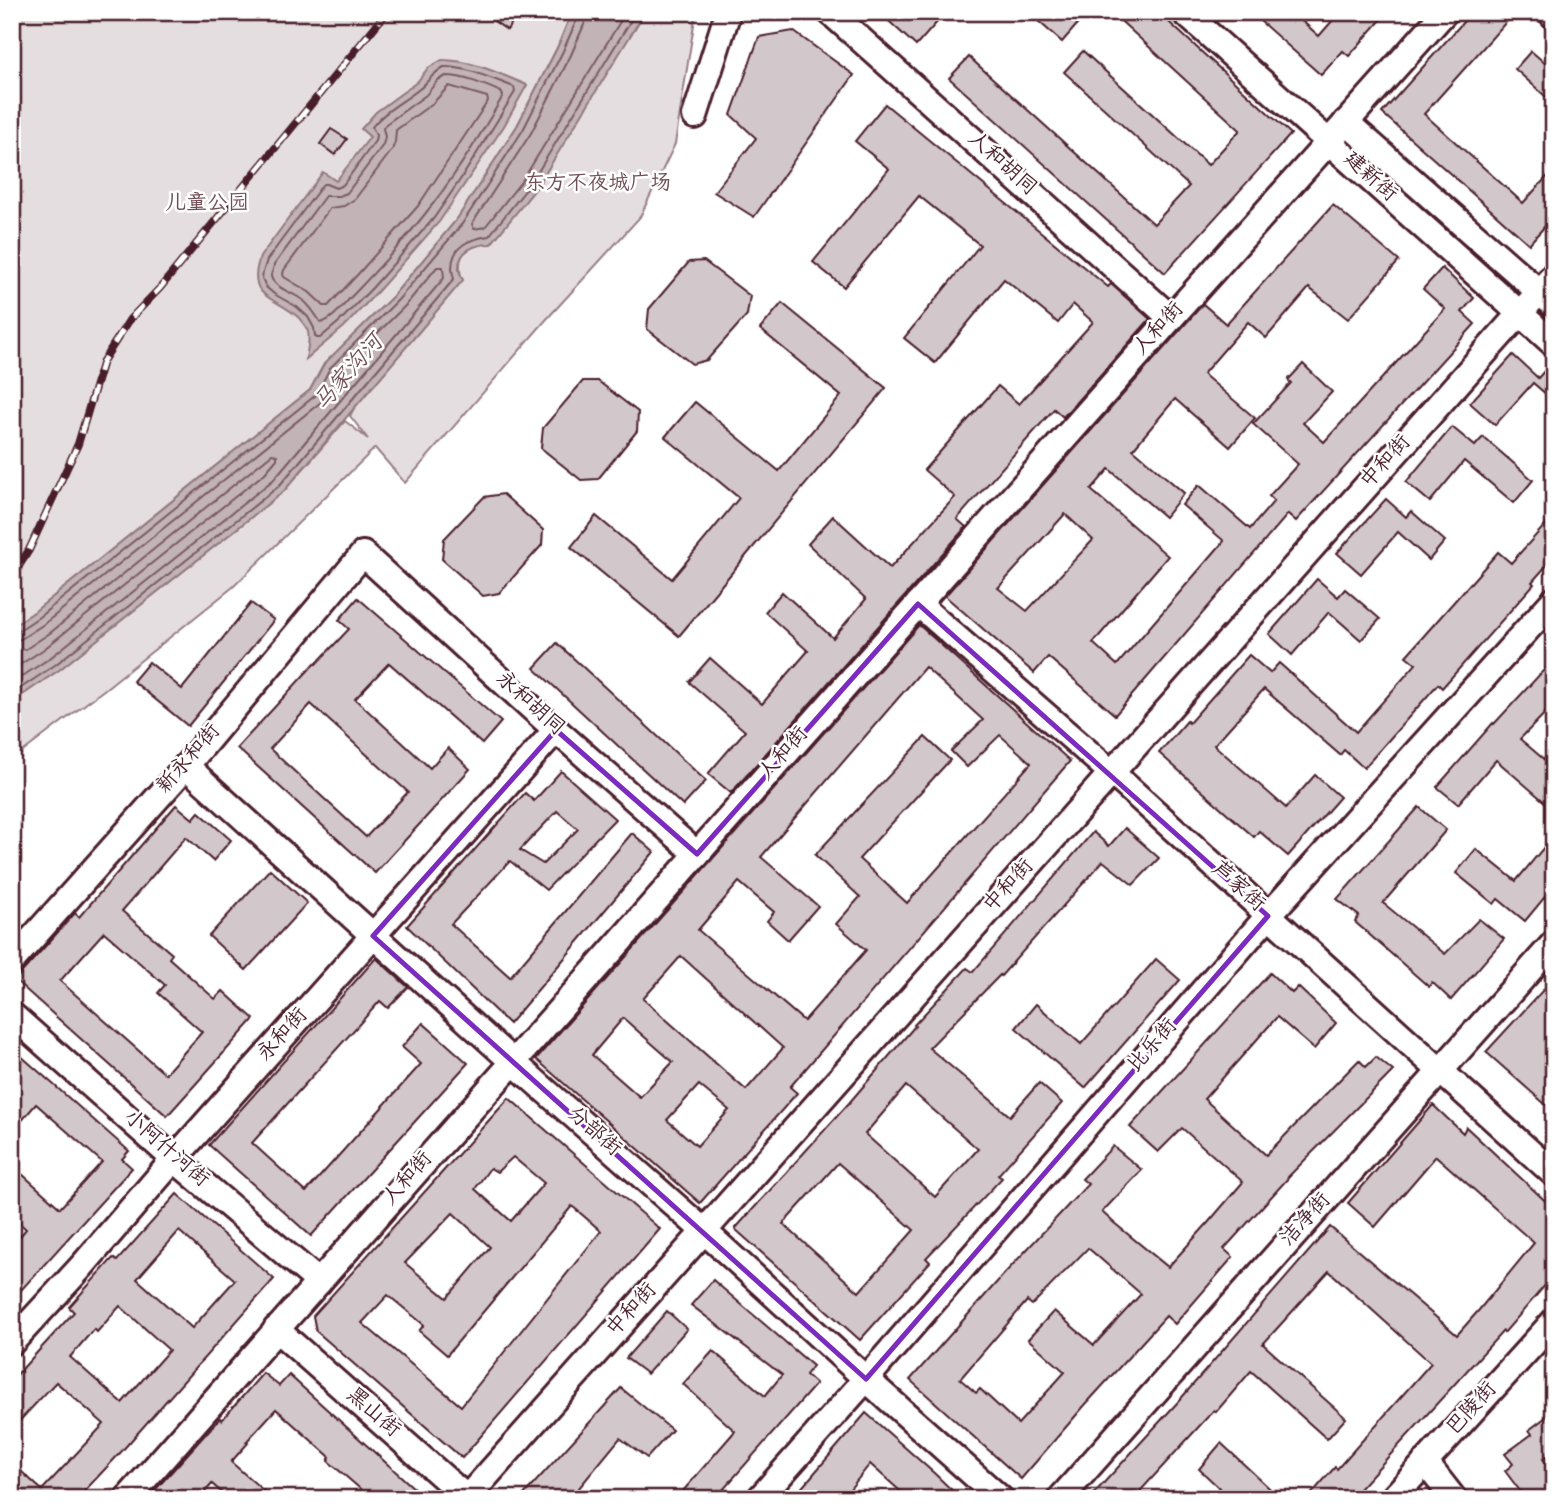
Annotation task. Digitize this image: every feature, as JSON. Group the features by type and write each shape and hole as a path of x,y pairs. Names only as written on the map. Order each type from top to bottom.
{"street":[{"path":"695,116 728,12"},
{"name":"人和胡同","path":"830,12 1171,318"},
{"name":"建新街","path":"1184,12 1554,344"},
{"name":"人和街","path":"127,1499 1445,12"},
{"name":"建新街","path":"1346,122 1549,291"},
{"name":"中和街","path":"467,1498 1519,314 1549,291"},
{"name":"永和胡同","path":"363,554 697,854"},
{"name":"新永和街","path":"12,961 186,766 363,554"},
{"name":"比乐街","path":"759,1499 1268,916 1554,600"},
{"name":"芦家街","path":"918,604 1112,773 1554,1174"},
{"name":"永和街","path":"12,1342 556,730"},
{"name":"分部街","path":"186,766 1001,1499"},
{"name":"洁净街","path":"1060,1499 1554,943"},
{"name":"小阿什河街","path":"12,1016 319,1282"},
{"name":"巴陵街","path":"1392,1499 1554,1321"},
{"name":"黑山街","path":"276,1329 467,1498"},
{"path":"1425,1462 1454,1499"}],"highlighted area":[{"path":"918,604 1268,916 866,1379 373,936 556,730 697,854"}],"green space":[{"name":"儿童公园","path":"12,12 572,12 557,48 517,126 457,219 393,296 324,364 310,390 12,627"},
{"name":"东方不夜城广场","path":"645,12 696,12 675,144 640,217 545,321 405,483 375,448 233,587 12,760 12,702 59,670 284,491 345,421 368,439 350,416 354,408 462,280 462,256 470,248 483,244 599,83"}],"water":[{"name":"马家沟河","path":"572,12 645,12 537,187 491,244 469,249 461,257 459,269 463,280 284,491 59,670 12,702 12,627 310,390 324,364 393,296 457,219 517,126 557,48"},
{"path":"442,60 475,65 527,85 504,126 439,222 344,327 306,359 309,338 306,326 259,289 256,271 260,257 323,172 336,181 370,137 361,129 376,112 417,82 428,68"}],"building":[{"path":"481,12 519,12 507,30"},
{"path":"879,12 946,12 916,46"},
{"path":"1028,12 1074,12 1082,19 1062,42"},
{"path":"1111,12 1158,12 1291,134 1165,273 949,78 969,57 1154,224 1189,186 1064,72 1083,51 1208,165 1240,130"},
{"path":"1268,12 1292,12 1319,36 1340,12 1388,12 1349,56 1343,51 1321,75 1260,21"},
{"path":"1472,12 1515,12 1424,114 1523,203 1554,169 1554,216 1529,244 1382,113"},
{"path":"793,31 854,75 754,217 714,192 756,138 731,115 759,37"},
{"path":"1531,51 1554,71 1554,104 1515,69"},
{"path":"885,104 1108,287 1111,284 1150,319 1063,417 1054,409 957,519 966,527 731,793 708,774 745,731 689,682 710,658 762,704 808,651 765,612 782,592 833,638 866,599 808,544 833,516 890,568 955,497 924,470 998,386 1019,404 1093,322 1073,304 1058,323 1004,279 935,363 904,338 980,245 919,196 844,287 813,262 889,169 855,141"},
{"path":"331,129 347,139 335,155 320,144"},
{"path":"1333,205 1399,261 1348,319 1309,288 1266,338 1248,322 1203,374 1255,418 1230,447 1175,399 1133,449 1184,493 1165,517 1109,469 1091,490 1168,556 1093,643 1117,665 1224,541 1182,505 1199,485 1250,529 1274,501 1269,496 1298,464 1253,424 1291,383 1288,380 1303,364 1332,392 1303,423 1324,442 1445,309 1423,289 1442,268 1474,298 1462,312 1475,324 1296,521 1288,514 1115,715 1048,657 1034,673 945,596 1203,304 1226,324","holes":["1065,514 1093,540 1027,611 998,588"]},
{"path":"704,261 750,296 747,315 707,360 692,364 647,329 649,309 689,262"},
{"path":"782,303 886,388 679,636 571,547 596,516 672,579 739,498 665,437 695,402 779,471 841,396 760,329"},
{"path":"1513,355 1538,378 1554,360 1554,401 1533,383 1495,425 1470,403"},
{"path":"583,381 598,381 638,412 637,431 598,479 581,480 541,448 543,428"},
{"path":"1452,427 1475,446 1483,437 1533,480 1514,503 1464,461 1430,502 1406,482"},
{"path":"503,494 543,530 542,545 499,593 483,596 442,559 444,539 484,497"},
{"path":"1386,499 1406,517 1411,511 1445,541 1429,560 1398,532 1361,574 1337,553"},
{"path":"1554,515 1554,557 1532,582 1534,584 1442,688 1438,684 1364,768 1344,750 1340,755 1264,689 1214,745 1286,808 1315,775 1340,797 1288,856 1259,831 1254,837 1159,753 1249,655 1270,673 1279,663 1356,732 1416,664 1406,656 1498,552 1511,563"},
{"path":"1317,579 1338,597 1345,589 1380,619 1361,640 1329,612 1292,655 1269,634"},
{"path":"358,598 501,722 482,744 389,663 355,699 430,768 448,748 470,769 375,873 237,748 349,629 339,620","holes":["311,704 408,792 366,837 270,749"]},
{"path":"251,603 274,620 188,726 133,681 149,662 182,689"},
{"path":"919,625 1070,761 790,1087 797,1093 700,1203 536,1059","holes":["925,667 983,720 951,751 967,767 1000,735 1031,763 907,903 859,859 950,760 925,737 815,855 860,897 836,924 866,950 804,1021 698,930 739,882 774,912 767,921 788,940 818,906 761,857","681,956 783,1048 746,1090 643,999","623,1018 673,1062 640,1097 592,1055","699,1085 729,1110 697,1146 667,1120"]},
{"path":"557,643 706,781 683,806 534,668"},
{"path":"1554,659 1554,704 1520,739 1554,768 1554,810 1496,760 1458,804 1437,787"},
{"path":"561,771 615,819 546,890 510,861 451,924 510,977 632,833 654,852 509,1024 407,926 525,793 534,801","holes":["557,811 578,829 543,864 520,850"]},
{"path":"176,805 193,819 199,812 231,840 213,861 186,837 122,911 172,954 169,958 215,999 223,991 254,1019 167,1116 15,980 75,913 79,917","holes":["104,932 165,985 158,993 202,1032 165,1074 60,981"]},
{"path":"1419,807 1446,830 1383,903 1445,954 1479,919 1504,939 1451,1000 1432,982 1429,987 1355,922 1359,916 1337,899"},
{"path":"1125,828 1159,858 1133,885 1103,861 1001,976 929,1048 1010,1116 1039,1083 1062,1103 998,1175 1002,1178 926,1258 930,1262 860,1340 735,1229 849,1103 914,1025 967,968 973,972 1093,832 1109,846","holes":["906,1086 978,1149 935,1197 865,1134","838,1163 914,1230 859,1292 783,1224"]},
{"path":"1554,835 1554,886 1525,921 1498,899 1494,904 1456,873 1476,849 1516,881"},
{"path":"270,869 307,903 246,970 209,936"},
{"path":"376,958 408,987 388,1008 380,1001 252,1143 306,1192 421,1064 402,1047 423,1023 468,1063 311,1236 209,1145"},
{"path":"1156,959 1180,980 1085,1088 1016,1028 1036,1004 1081,1044"},
{"path":"1270,973 1292,993 1298,987 1336,1023 1314,1049 1277,1017 1204,1099 1266,1155 1359,1060 1366,1067 1376,1057 1393,1071 1289,1176 1224,1249 1233,1257 1175,1324 1166,1316 1021,1479 910,1380 1088,1184 1082,1179 1113,1146 1142,1170 1102,1212 1168,1267 1243,1182 1182,1128 1158,1152 1130,1127","holes":["1088,1248 1141,1294 1094,1345 1054,1311 1028,1339 1065,1372 1018,1424 980,1389 976,1393 960,1379 1027,1301 1032,1305"]},
{"path":"1554,978 1554,1112 1486,1052"},
{"path":"12,1048 129,1151 122,1159 132,1168 12,1300 12,1246 26,1229 12,1216 12,1165 60,1208 102,1162 36,1104 12,1132"},
{"path":"509,1098 660,1229 462,1458 316,1331 313,1316","holes":["513,1157 544,1183 511,1221 475,1189 490,1168 497,1172","572,1206 601,1231 461,1406 362,1323 388,1295 424,1325 419,1331 447,1355","453,1213 490,1247 447,1298 405,1263"]},
{"path":"1433,1105 1463,1133 1466,1127 1554,1209 1554,1275 1504,1333 1503,1331 1359,1489 1362,1492 1356,1499 1307,1499 1431,1363 1329,1271 1263,1344 1346,1418 1327,1439 1251,1371 1133,1499 1089,1499 1177,1403 1330,1227 1457,1335 1479,1310 1534,1243 1436,1156 1375,1227 1348,1203"},
{"path":"177,1194 274,1279 77,1499 12,1499 12,1463 42,1490 104,1424 56,1382 12,1429 12,1380 74,1312 69,1307 113,1258 117,1261","holes":["179,1231 235,1280 192,1328 137,1279","120,1306 169,1350 122,1403 70,1357 94,1329 97,1332"]},
{"path":"713,1280 813,1366 806,1375 816,1384 715,1499 676,1499 735,1431 683,1384 713,1351 765,1396 782,1375 691,1305"},
{"path":"667,1311 687,1329 647,1374 626,1358"},
{"path":"263,1373 279,1386 289,1375 426,1499 372,1499 328,1461 330,1457 276,1409 231,1462 273,1499 229,1499 212,1484 199,1499 147,1499"},
{"path":"621,1388 672,1430 647,1458 620,1438 570,1499 520,1499"},
{"path":"1554,1411 1554,1451 1543,1459 1554,1473 1554,1499 1526,1499 1505,1471 1513,1464 1505,1454 1532,1434 1529,1430"},
{"path":"866,1413 961,1499 909,1499 870,1464 842,1499 792,1499"},
{"path":"1221,1443 1281,1499 1231,1499 1199,1469"}],"railway":[{"path":"12,577 29,550 78,444 103,361 130,319 160,288 387,12"}]}
